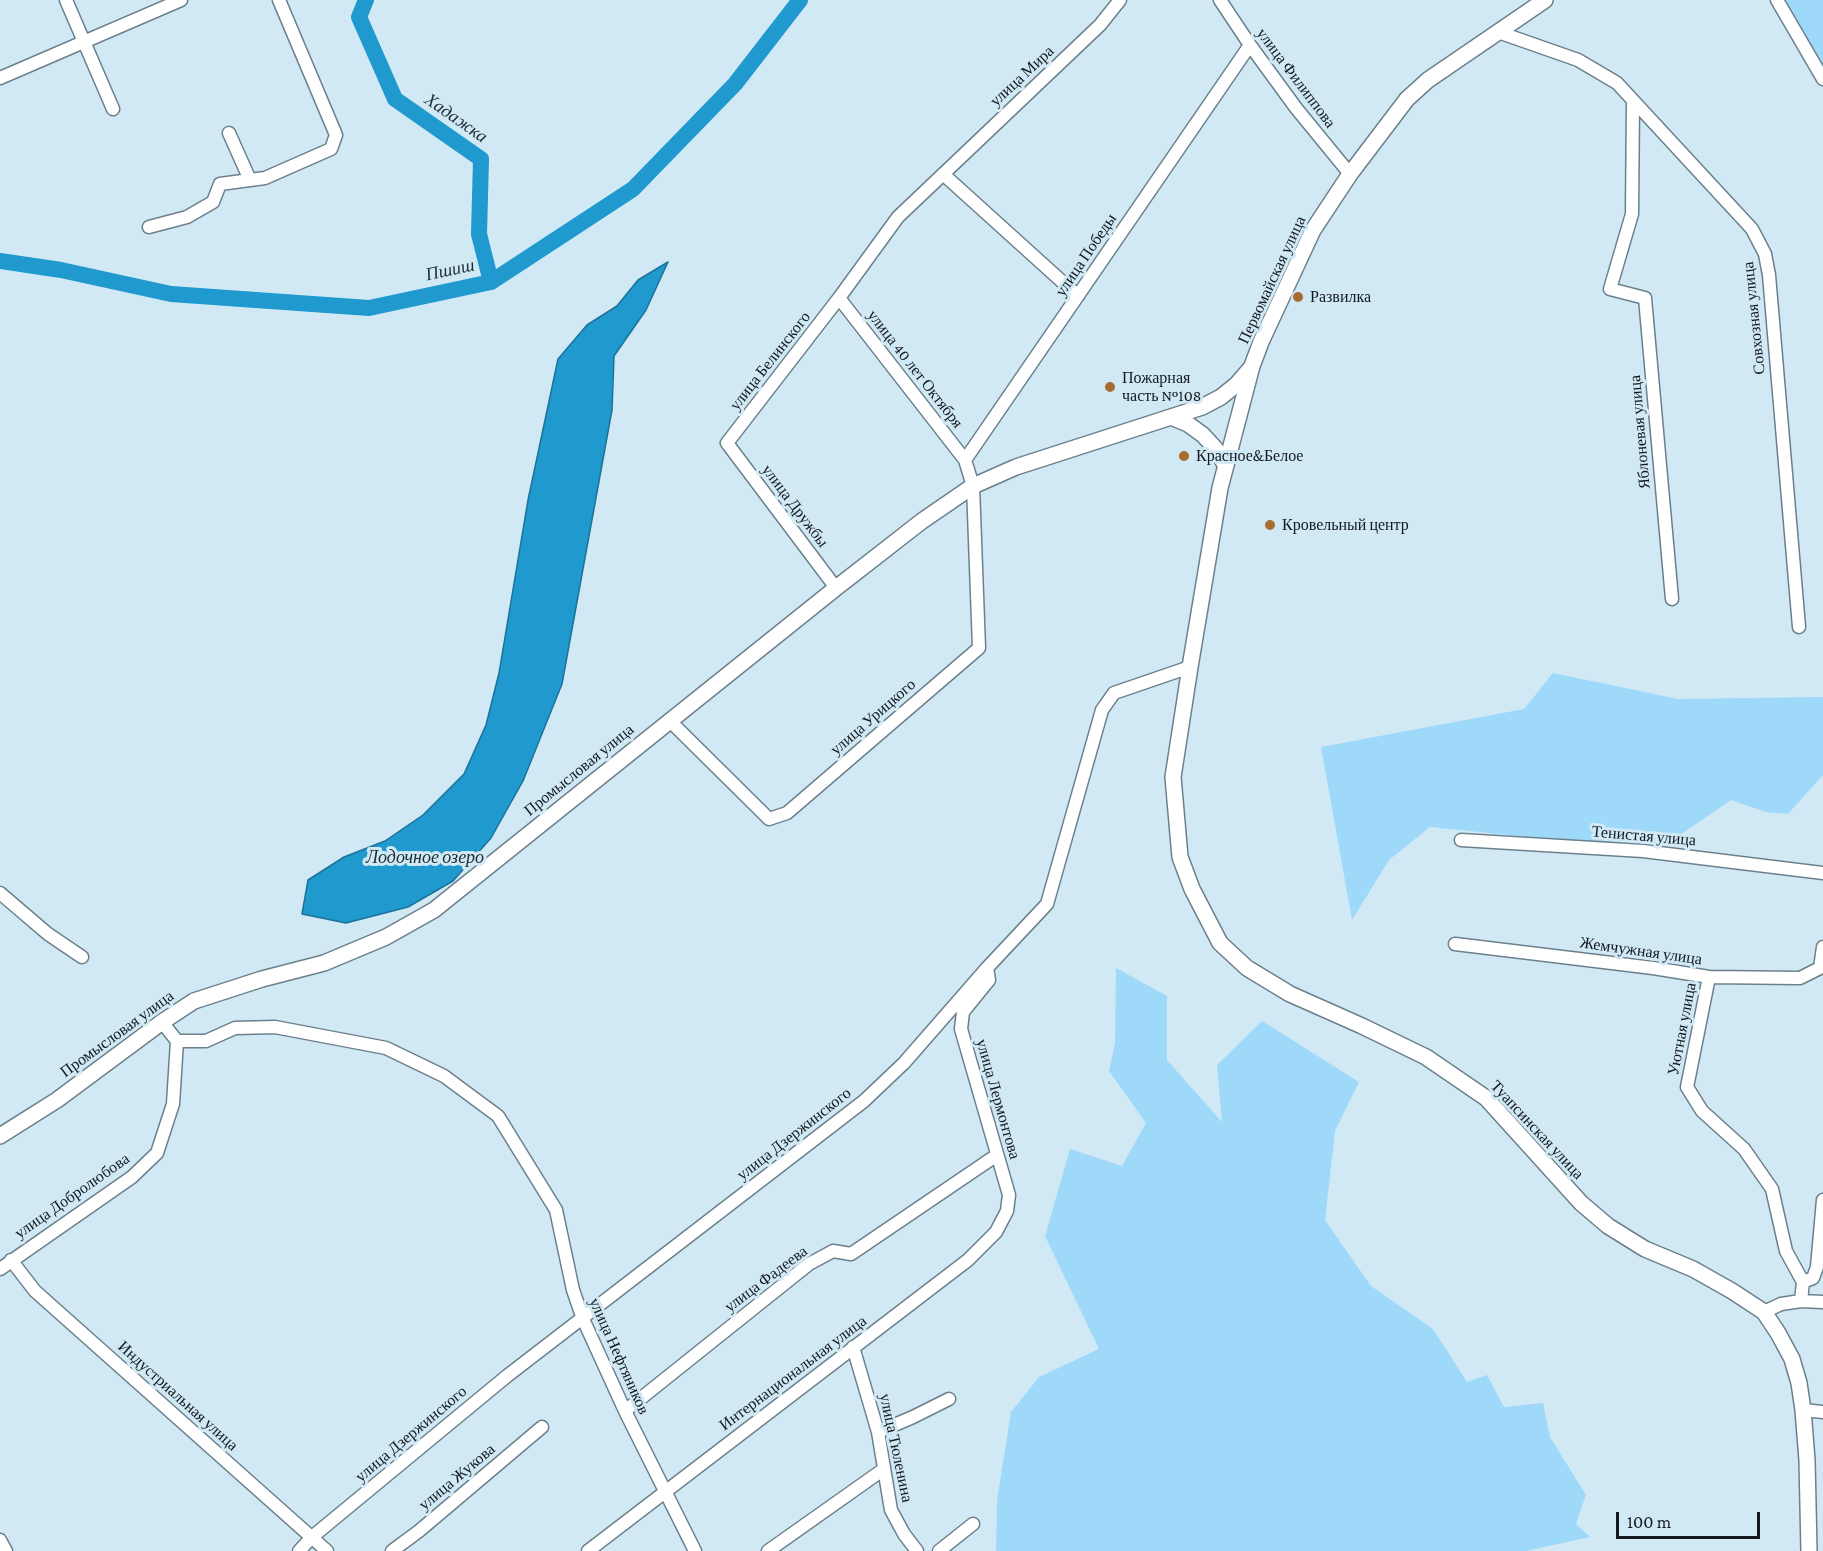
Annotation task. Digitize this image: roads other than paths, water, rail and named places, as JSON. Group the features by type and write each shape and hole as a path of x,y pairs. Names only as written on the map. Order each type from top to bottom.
{"main road":[{"name":"Первомайская улица","path":"1190,667 1220,488 1252,366 1313,230 1350,174 1407,99 1428,80 1545,0"},
{"name":"Промысловая улица","path":"0,1136 57,1100 194,1001 262,979 324,963 387,937 434,910 922,520 973,486 1016,466 1202,407 1221,398 1252,366"},
{"path":"1171,417 1188,424 1203,435 1215,448 1226,466"},
{"name":"Туапсинская улица","path":"1190,667 1173,777 1180,857 1192,889 1220,943 1246,968 1290,994 1362,1026 1434,1063 1486,1098 1581,1203 1608,1226 1645,1249 1693,1269 1764,1312 1792,1359 1799,1383 1807,1460 1809,1551"}],"street":[{"path":"66,0 113,109"},
{"path":"0,78 182,0"},
{"path":"149,227 187,217 213,202 220,184 265,178 331,149 336,135 279,0"},
{"name":"улица Мира","path":"839,298 898,217 1100,25 1120,0"},
{"name":"улица Филиппова","path":"1220,0 1296,108 1350,174"},
{"path":"1777,0 1823,79"},
{"name":"Совхозная улица","path":"1498,32 1578,60 1617,83 1752,229 1765,254 1769,275 1799,627"},
{"name":"улица Победы","path":"965,460 1250,45"},
{"name":"Яблоневая улица","path":"1633,102 1632,214 1610,290 1645,298 1672,599"},
{"path":"229,133 250,180"},
{"path":"943,174 1078,296"},
{"name":"улица Белинского","path":"727,443 839,298"},
{"name":"улица 40 лет Октября","path":"839,298 965,460"},
{"name":"улица Дружбы","path":"727,443 836,588"},
{"path":"965,460 973,486"},
{"name":"улица Урицкого","path":"669,720 770,819 787,813 979,648 973,486"},
{"name":"улица Дзержинского","path":"299,1551 507,1376 864,1101 904,1063 987,968 1047,904 1102,710 1114,693 1190,667"},
{"name":"Тенистая улица","path":"1461,840 1643,851 1823,873"},
{"path":"0,893 48,934 82,957"},
{"name":"Жемчужная улица","path":"1455,944 1709,977 1800,978 1820,968 1823,947"},
{"name":"улица Лермонтова","path":"987,968 989,980 963,1012 961,1029 1009,1195 1007,1211"},
{"name":"Уютная улица","path":"1709,977 1687,1087 1702,1111 1744,1149 1772,1189 1786,1251 1803,1282"},
{"path":"162,1022 177,1041"},
{"name":"улица Нефтяников","path":"177,1041 206,1041 235,1028 275,1028 386,1048 444,1076 498,1116 555,1210 573,1290 583,1319 625,1411 694,1551"},
{"name":"улица Добролюбова","path":"0,1269 132,1176 157,1154 173,1104 177,1041"},
{"name":"улица Фадеева","path":"625,1411 809,1264 833,1251 851,1254 997,1155"},
{"path":"1801,1301 1803,1282 1813,1278 1817,1267 1823,1200"},
{"name":"Интернациональная улица","path":"588,1551 968,1260 996,1232 1007,1211"},
{"name":"Индустриальная улица","path":"11,1260 35,1291 327,1551"},
{"path":"1764,1312 1781,1304 1801,1301 1823,1302"},
{"name":"улица Тюленина","path":"853,1347 878,1432 891,1510 904,1534 917,1551"},
{"path":"878,1432 949,1399"},
{"path":"1803,1410 1823,1412"},
{"name":"улица Жукова","path":"392,1551 542,1427"},
{"path":"768,1551 884,1469"},
{"path":"939,1551 973,1524"},
{"path":"0,1540 6,1551"}],"water":[{"name":"Лодочное озеро","path":"668,262 646,310 614,356 612,410 562,684 523,781 491,838 453,881 408,907 346,923 302,914 308,880 344,857 385,841 423,815 464,774 486,725 499,673 528,500 558,359 587,325 617,306 638,280"}],"waterway":[{"name":"Хадажка","path":"366,0 359,17 395,99 481,159 479,234 491,282"},
{"name":"Пшиш","path":"0,261 61,270 171,294 369,308 491,282 633,189 735,84 800,0"}],"place":[{"name":"Развилка","path":"1298,297"},
{"name":"Пожарная часть №108","path":"1110,387"},
{"name":"Красное&Белое","path":"1184,456"},
{"name":"Кровельный центр","path":"1270,525"}]}
